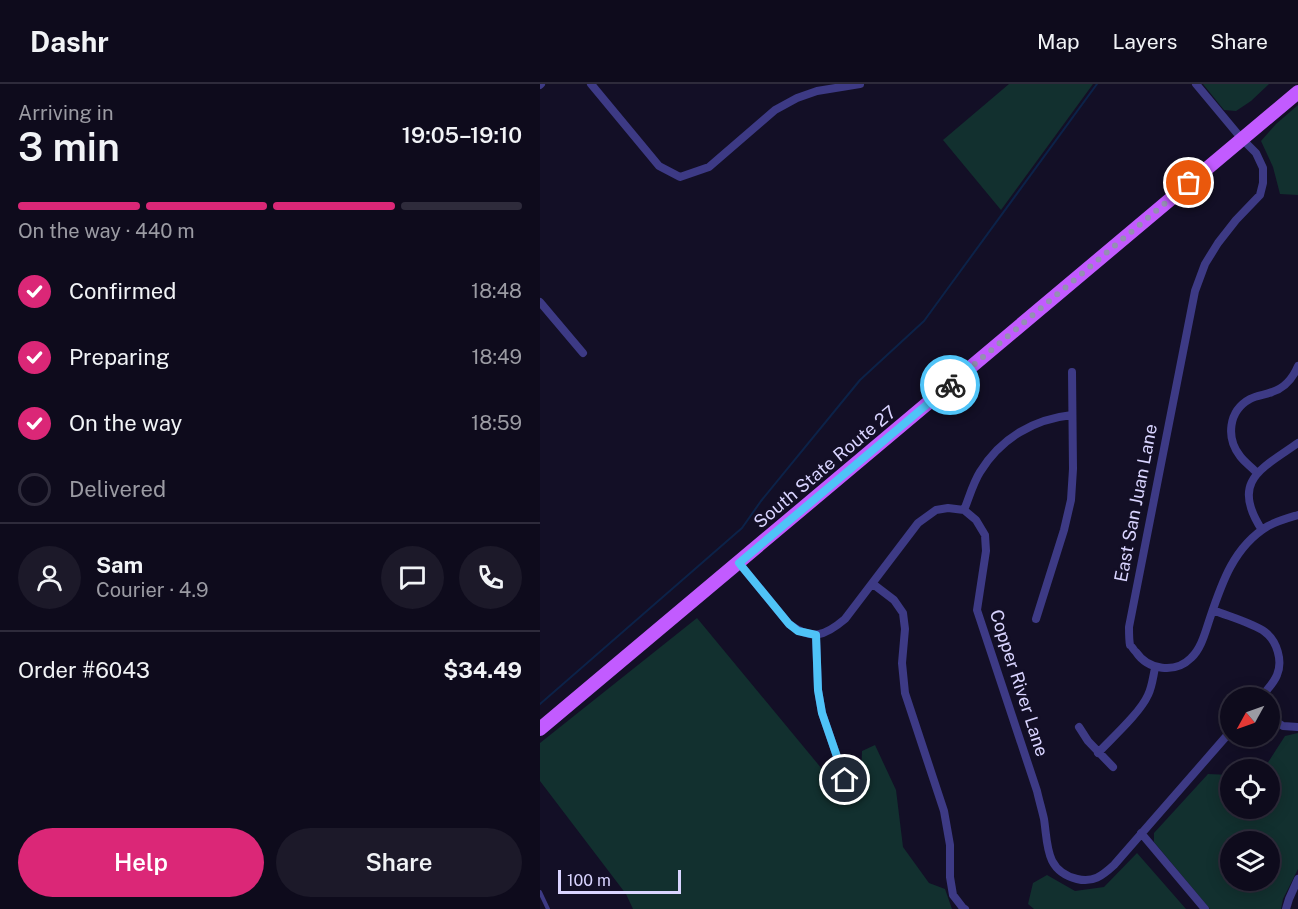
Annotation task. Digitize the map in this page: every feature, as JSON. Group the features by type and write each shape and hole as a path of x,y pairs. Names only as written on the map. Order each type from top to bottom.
{"main road":[{"name":"South State Route 27","path":"540,729 1298,92"}],"street":[{"path":"591,84 659,166 680,177 709,167 775,110 797,98 817,91 860,84"},
{"name":"East San Juan Lane","path":"1155,668 1140,659 1130,645 1129,627 1195,291 1205,264 1218,243 1260,195 1263,183 1263,168 1256,153 1196,84"},
{"path":"540,302 583,353"},
{"path":"1257,472 1240,457 1232,442 1230,426 1236,411 1247,400 1283,388 1298,366"},
{"path":"1036,619 1071,500 1072,372"},
{"path":"739,563 789,624 798,631 816,635 831,631 845,619 918,523 936,510 948,508 963,510 980,472 1001,446 1026,428 1054,417 1072,415"},
{"path":"1262,530 1252,515 1249,501 1250,486 1257,472 1298,443"},
{"name":"Copper River Lane","path":"963,510 976,520 985,535 986,551 976,610 1037,791 1044,818 1047,850 1055,867 1068,877 1085,881 1103,876 1220,743"},
{"path":"1098,753 1139,709 1151,687 1155,668 1179,666 1192,658 1201,644 1228,571 1238,553 1262,530 1298,515"},
{"path":"873,584 894,600 903,613 905,629 902,663 905,693 944,811 950,844 950,878 953,895 965,909"},
{"path":"1213,610 1255,626 1266,632 1275,643 1280,659 1278,674 1269,687"},
{"path":"816,635 818,690 822,713 845,780"},
{"path":"1280,724 1298,727"},
{"path":"1079,727 1098,753 1113,767"},
{"path":"1141,833 1205,909"},
{"path":"1286,909 1288,899 1298,879"}],"lane":[{"path":"540,892 548,909"}],"green space":[{"path":"1009,84 1093,84 1001,210 943,140"},
{"path":"1203,84 1269,84 1236,111 1224,110"},
{"path":"1298,105 1298,195 1280,194 1273,167 1261,141"},
{"path":"697,618 846,798 861,781 862,751 875,745 896,790 903,847 929,883 945,889 952,909 633,909 626,894 540,781 540,743"},
{"path":"1298,733 1298,869 1283,899 1281,909 1210,909 1154,842 1154,833 1208,774 1220,775 1220,819 1280,819 1280,759 1270,759 1285,736"},
{"path":"1137,853 1186,909 1034,909 1028,904 1033,883 1047,875 1075,891 1104,887"}],"waterway":[{"path":"540,704 742,528 761,501 860,380 924,321 1097,84"}],"way so far":[{"path":"950,385 1189,183"}],"route":[{"path":"845,780 822,713 818,690 816,635 798,631 789,624 739,563 950,385"}]}
